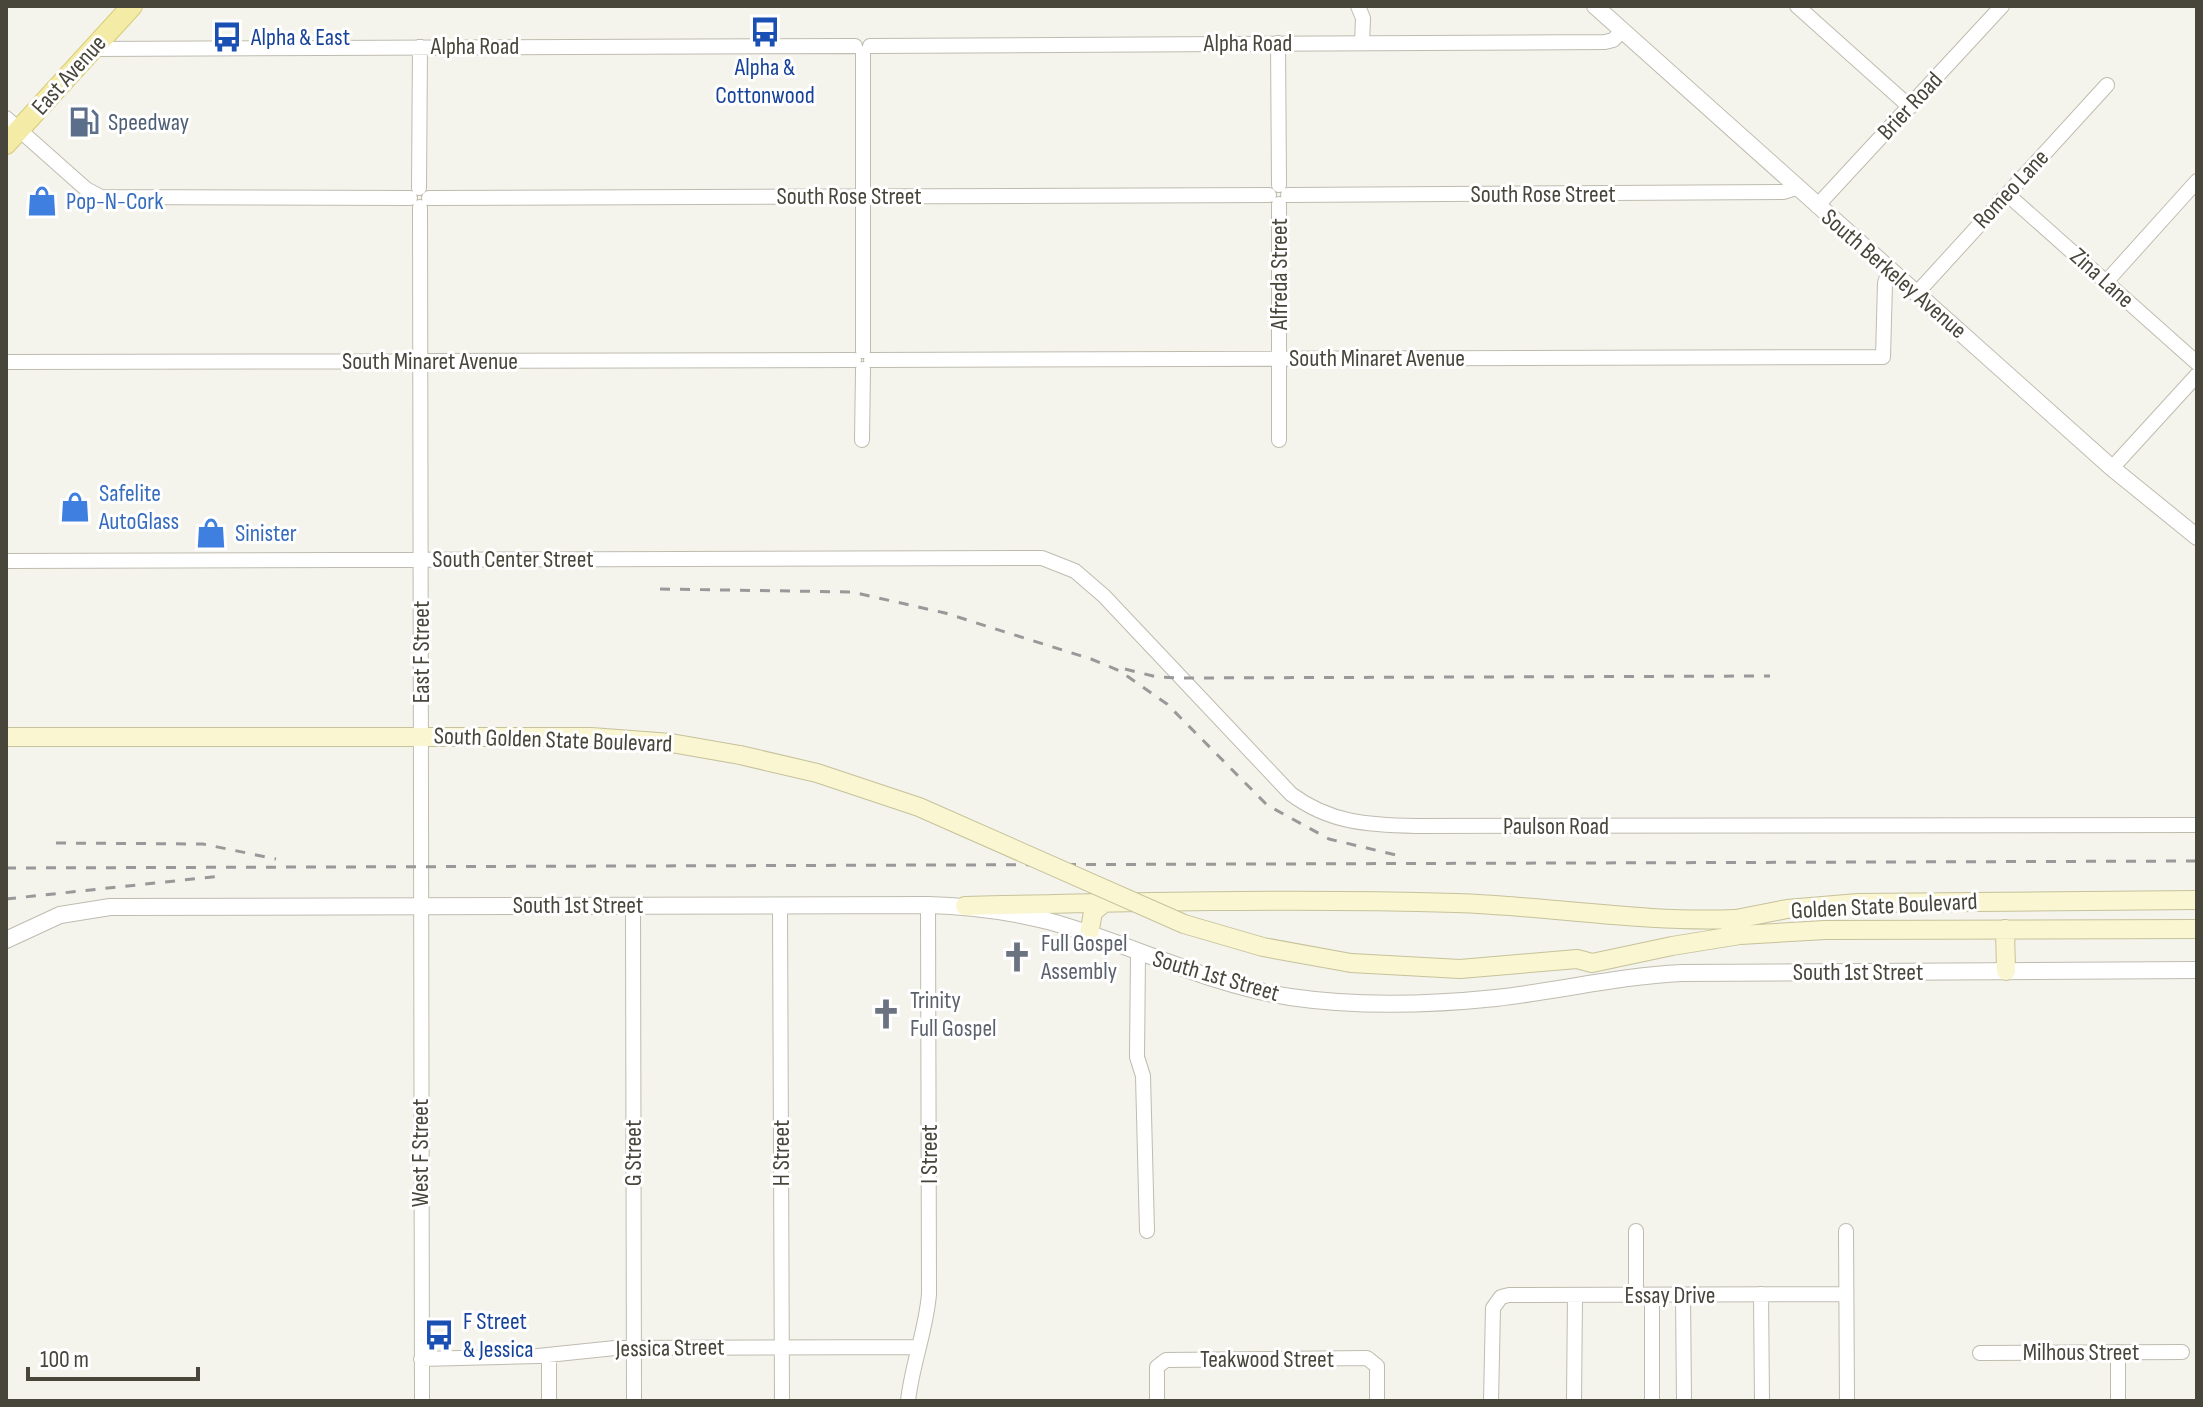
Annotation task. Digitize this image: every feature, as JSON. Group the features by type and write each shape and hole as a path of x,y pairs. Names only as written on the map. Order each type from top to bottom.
{"main road":[{"name":"East Avenue","path":"10,130 94,49 132,6"},
{"name":"South Golden State Boulevard","path":"6,737 421,735 614,738 690,746 740,755 850,783 919,807 1184,924 1251,944 1351,963"},
{"name":"Golden State Boulevard","path":"1577,959 1589,951 1735,919 1809,907 1885,902 2197,900"},
{"path":"1089,935 1093,912 1104,903"},
{"path":"965,906 1458,903 1675,920 1735,919"},
{"path":"2005,929 2006,971"},
{"name":"Golden State Boulevard","path":"1351,963 1460,969 1577,959 1592,963 1672,946 1767,933 1825,930 2197,929"}],"street":[{"path":"1358,6 1363,18 1362,43"},
{"path":"1797,6 1910,107"},
{"name":"Brier Road","path":"1817,206 2002,6"},
{"name":"South Berkeley Avenue","path":"1605,9 1622,31 1796,188 2112,468 2197,537"},
{"name":"Alpha Road","path":"94,49 863,48 1605,42 1613,40 1622,31"},
{"name":"Alfreda Street","path":"1278,43 1279,440"},
{"name":"East F Street","path":"420,47 420,905"},
{"path":"862,440 863,48"},
{"name":"Romeo Lane","path":"1916,294 2107,85"},
{"name":"South Rose Street","path":"10,130 86,189 104,197 1279,195 1783,192 1796,188"},
{"path":"2106,282 2197,181"},
{"name":"Zina Lane","path":"2007,194 2197,363"},
{"name":"South Minaret Avenue","path":"6,362 1883,357 1885,283 1889,270"},
{"path":"2112,468 2197,375"},
{"name":"South Center Street","path":"6,561 1021,556"},
{"name":"Paulson Road","path":"1021,556 1053,561 1085,579 1284,787 1313,809 1346,822 1416,826 2197,825"},
{"name":"West F Street","path":"420,905 422,1401"},
{"name":"G Street","path":"633,905 634,1401"},
{"name":"H Street","path":"780,905 782,1401"},
{"name":"South 1st Street","path":"6,940 49,919 100,908 928,905 965,906 1035,918 1241,987 1296,998 1363,1003 1401,1004 1496,998 1627,977 1668,974 2197,970"},
{"name":"I Street","path":"908,1401 918,1347 926,1325 929,1294 928,905"},
{"path":"1138,954 1137,1057 1143,1076 1147,1231"},
{"path":"1636,1231 1636,1295"},
{"path":"1846,1231 1847,1401"},
{"path":"1761,1294 1762,1401"},
{"name":"Essay Drive","path":"1491,1401 1492,1314 1495,1303 1509,1295 1846,1294"},
{"path":"1574,1401 1575,1295"},
{"path":"1652,1295 1652,1401"},
{"path":"1683,1295 1684,1401"},
{"name":"Jessica Street","path":"421,1359 549,1355 634,1348 918,1347"},
{"path":"2118,1352 2118,1401"},
{"name":"Milhous Street","path":"1980,1353 2182,1352"},
{"path":"549,1355 549,1401"},
{"name":"Teakwood Street","path":"1157,1401 1159,1363 1166,1360 1367,1358 1375,1362 1377,1401"}],"railway":[{"path":"660,589 852,592 945,613 1091,659 1120,671 1167,704 1267,805 1329,839 1396,855"},
{"path":"1125,669 1157,677 1181,678 1770,676"},
{"path":"56,843 203,844 276,859"},
{"path":"6,868 2197,861"},
{"path":"6,899 221,876"}],"place":[{"name":"Alpha & Cottonwood","path":"765,32"},
{"name":"Alpha & East","path":"227,37"},
{"name":"Speedway","path":"84,122"},
{"name":"Pop-N-Cork","path":"42,201"},
{"name":"Safelite AutoGlass","path":"75,507"},
{"name":"Sinister","path":"211,533"},
{"name":"Full Gospel Assembly","path":"1017,957"},
{"name":"Trinity Full Gospel","path":"886,1014"},
{"name":"F Street & Jessica","path":"439,1335"}]}
